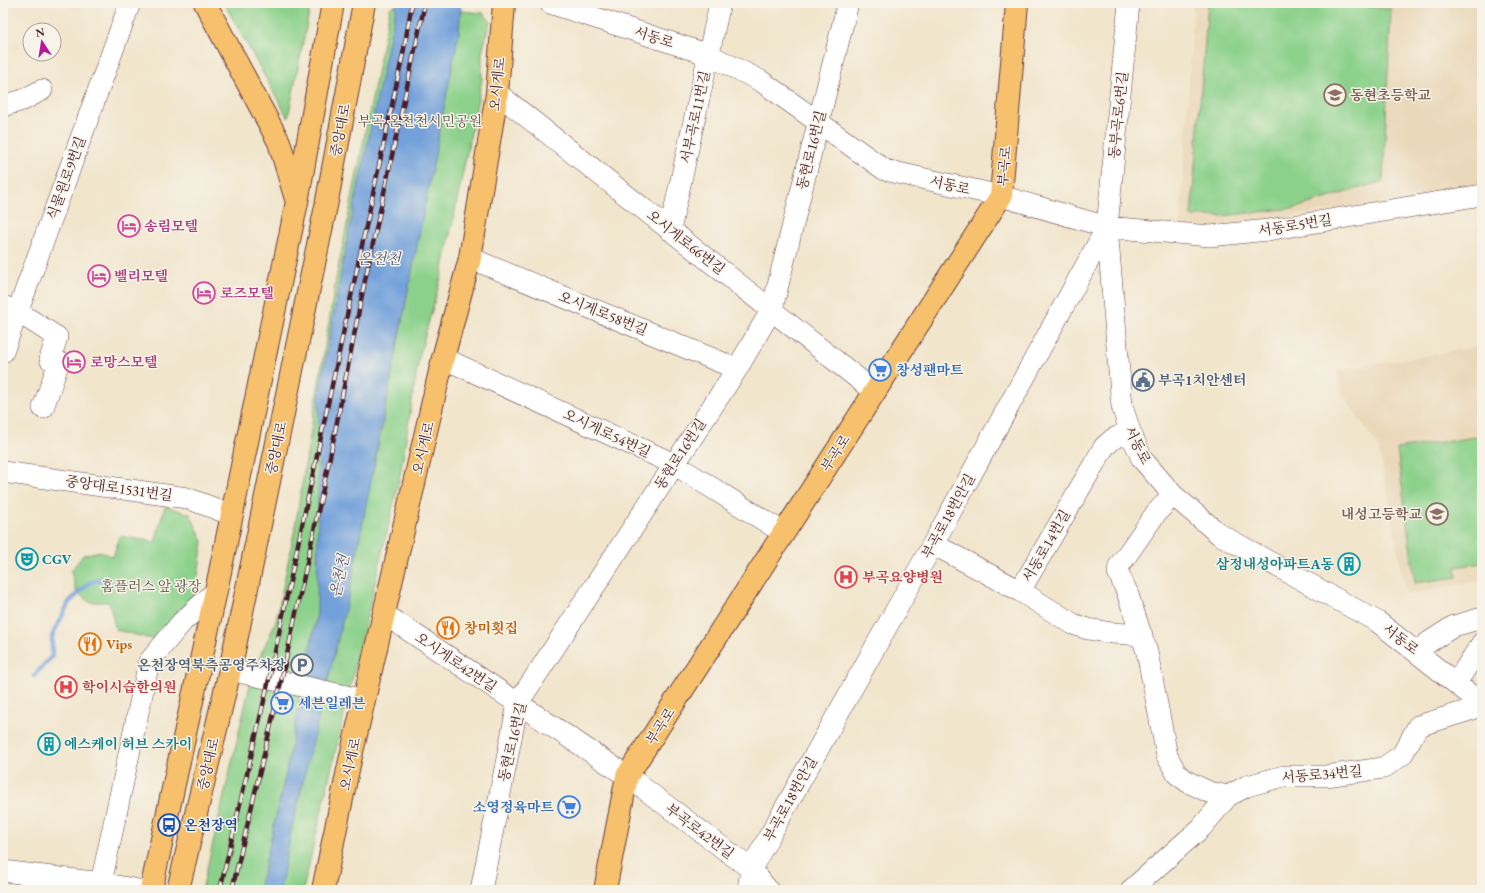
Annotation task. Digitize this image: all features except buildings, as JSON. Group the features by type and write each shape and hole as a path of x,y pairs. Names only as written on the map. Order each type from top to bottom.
{"main road":[{"path":"205,3 279,142 297,202"},
{"name":"중앙대로","path":"151,890 216,591 297,202 333,3"},
{"name":"중앙대로","path":"178,890 230,670 324,214 364,3"},
{"name":"오시게로","path":"323,890 347,772 444,358 470,258 497,93 504,3"},
{"name":"부곡로","path":"605,890 627,776 1001,196 1017,3"}],"street":[{"name":"식물원로9번길","path":"3,352 10,309 130,3"},
{"name":"서동로","path":"550,3 708,55 761,81 885,170 1001,196 1107,227 1122,406 1130,431 1142,459 1173,495 1219,534 1378,622 1481,703"},
{"name":"서부곡로11번길","path":"670,230 720,3"},
{"name":"동현로16번길","path":"481,890 518,703 737,369 772,309 848,3"},
{"name":"동부곡로6번길","path":"1107,227 1129,3"},
{"path":"3,106 24,100 42,90"},
{"name":"오시게로66번길","path":"497,93 875,392"},
{"name":"서동로5번길","path":"1107,227 1210,236 1268,230 1482,195"},
{"name":"부곡로18번안길","path":"748,890 751,869 933,544 1107,227"},
{"name":"오시게로58번길","path":"470,258 737,369"},
{"path":"10,309 57,337 50,359 59,362 42,408"},
{"name":"오시게로54번길","path":"444,358 674,464 784,533"},
{"name":"서동로14번길","path":"1130,431 1113,439 1104,446 1020,591 1073,624 1088,629 1112,633 1142,635"},
{"name":"중앙대로1531번길","path":"3,472 187,498 232,515"},
{"path":"1173,495 1156,513 1119,566 1118,572 1147,652 1167,756 1177,774 1188,782 1208,792 1228,796"},
{"path":"933,544 1020,591"},
{"path":"101,883 149,662 182,622 216,591"},
{"name":"오시게로42번길","path":"384,614 627,776"},
{"path":"1417,652 1429,642 1454,626 1482,618"},
{"path":"1456,683 1481,648"},
{"path":"230,670 364,700"},
{"name":"서동로34번길","path":"1131,890 1201,828 1228,796 1247,786 1284,776 1326,776 1382,768 1402,755 1418,726 1470,710 1481,703"},
{"name":"부곡로42번길","path":"627,776 751,869 768,890"},
{"path":"3,871 101,883 139,890"}],"shaded area":[{"name":"동현초등학교","path":"1194,3 1482,3 1482,187 1211,229 1180,224"},
{"name":"내성고등학교","path":"1482,346 1482,580 1406,595 1379,448 1342,393 1337,371"}],"green space":[{"path":"224,3 311,3 288,118"},
{"name":"동현초등학교","path":"1208,3 1332,3 1391,9 1383,181 1295,208 1222,216 1191,216"},
{"name":"부곡 온천천시민공원","path":"396,5 483,13 490,21 482,53 482,79 442,274 419,357 400,476 303,890 202,890 253,672 276,621 294,533 336,279 390,8"},
{"path":"1482,436 1482,563 1456,567 1457,577 1415,583 1397,449"},
{"name":"홈플러스 앞 광장","path":"165,506 190,514 203,541 193,609 156,640 116,630 109,602 89,602 76,591 71,571 83,555 100,551 113,557 120,536 155,542"}],"water":[{"name":"온천천","path":"397,3 461,3 459,32 348,598 291,831 280,890 259,890 285,777 317,613 319,394 347,240"}],"waterway":[{"path":"34,676 52,656 52,636 69,602 89,583 102,579"}],"railway":[{"path":"220,890 270,675 404,49 412,3"},
{"path":"232,890 281,682 425,3"}],"place":[{"name":"동현초등학교","path":"1335,95"},
{"name":"송림모텔","path":"129,226"},
{"name":"벨리모텔","path":"99,276"},
{"name":"로즈모텔","path":"204,293"},
{"name":"로망스모텔","path":"74,362"},
{"name":"창성팬마트","path":"880,370"},
{"name":"부곡1치안센터","path":"1143,380"},
{"name":"내성고등학교","path":"1437,514"},
{"name":"CGV","path":"27,559"},
{"name":"삼정내성아파트A동","path":"1349,564"},
{"name":"부곡요양병원","path":"846,577"},
{"name":"창미횟집","path":"448,628"},
{"name":"Vips","path":"90,644"},
{"name":"온천장역북측공영주차장","path":"302,665"},
{"name":"학이시습한의원","path":"66,687"},
{"name":"세븐일레븐","path":"282,703"},
{"name":"에스케이 허브 스카이","path":"49,744"},
{"name":"소영정육마트","path":"569,807"},
{"name":"온천장역","path":"169,825"}]}
